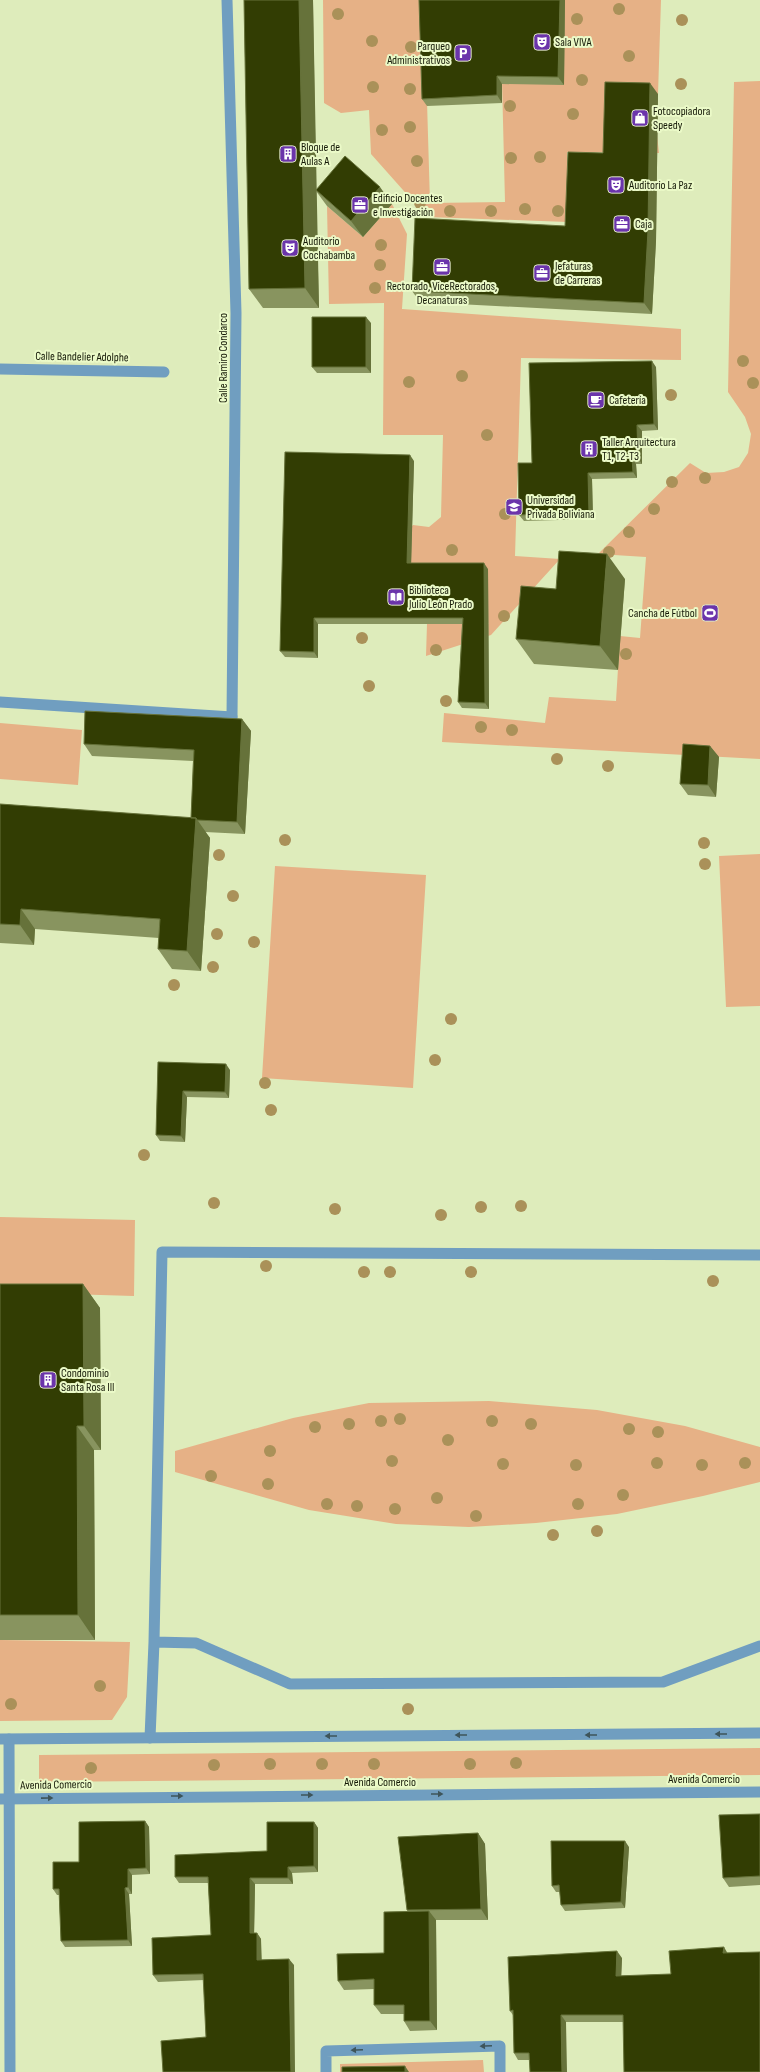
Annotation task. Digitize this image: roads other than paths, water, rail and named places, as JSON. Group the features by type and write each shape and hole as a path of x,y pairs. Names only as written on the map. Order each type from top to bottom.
{"street":[{"name":"Calle Ramiro Condarco","path":"0,702 232,717 236,313 227,0"},
{"name":"Calle Bandelier Adolphe","path":"0,369 164,372"},
{"path":"150,1738 154,1642 162,1252 760,1255"},
{"path":"154,1642 196,1643 290,1684 663,1682 760,1646"},
{"path":"10,2072 4,1739 760,1734"},
{"name":"Avenida Comercio","path":"4,1799 760,1792"},
{"path":"326,2072 326,2051 500,2046 500,2072"}],"place":[{"name":"Sala VIVA","path":"542,42"},
{"name":"Parqueo Administrativos","path":"463,53"},
{"name":"Fotocopiadora Speedy","path":"640,118"},
{"name":"Bloque de Aulas A","path":"288,154"},
{"name":"Auditorio La Paz","path":"616,185"},
{"name":"Edificio Docentes e Investigación","path":"360,205"},
{"name":"Caja","path":"622,224"},
{"name":"Auditorio Cochabamba","path":"290,248"},
{"name":"Rectorado, ViceRectorados, Decanaturas","path":"442,267"},
{"name":"Jefaturas de Carreras","path":"542,273"},
{"name":"Cafetería","path":"596,400"},
{"name":"Taller Arquitectura T1, T2-T3","path":"589,449"},
{"name":"Universidad Privada Boliviana","path":"514,507"},
{"name":"Biblioteca Julio León Prado","path":"396,597"},
{"name":"Cancha de Fútbol","path":"710,613"},
{"name":"Condominio Santa Rosa III","path":"48,1380"}]}
